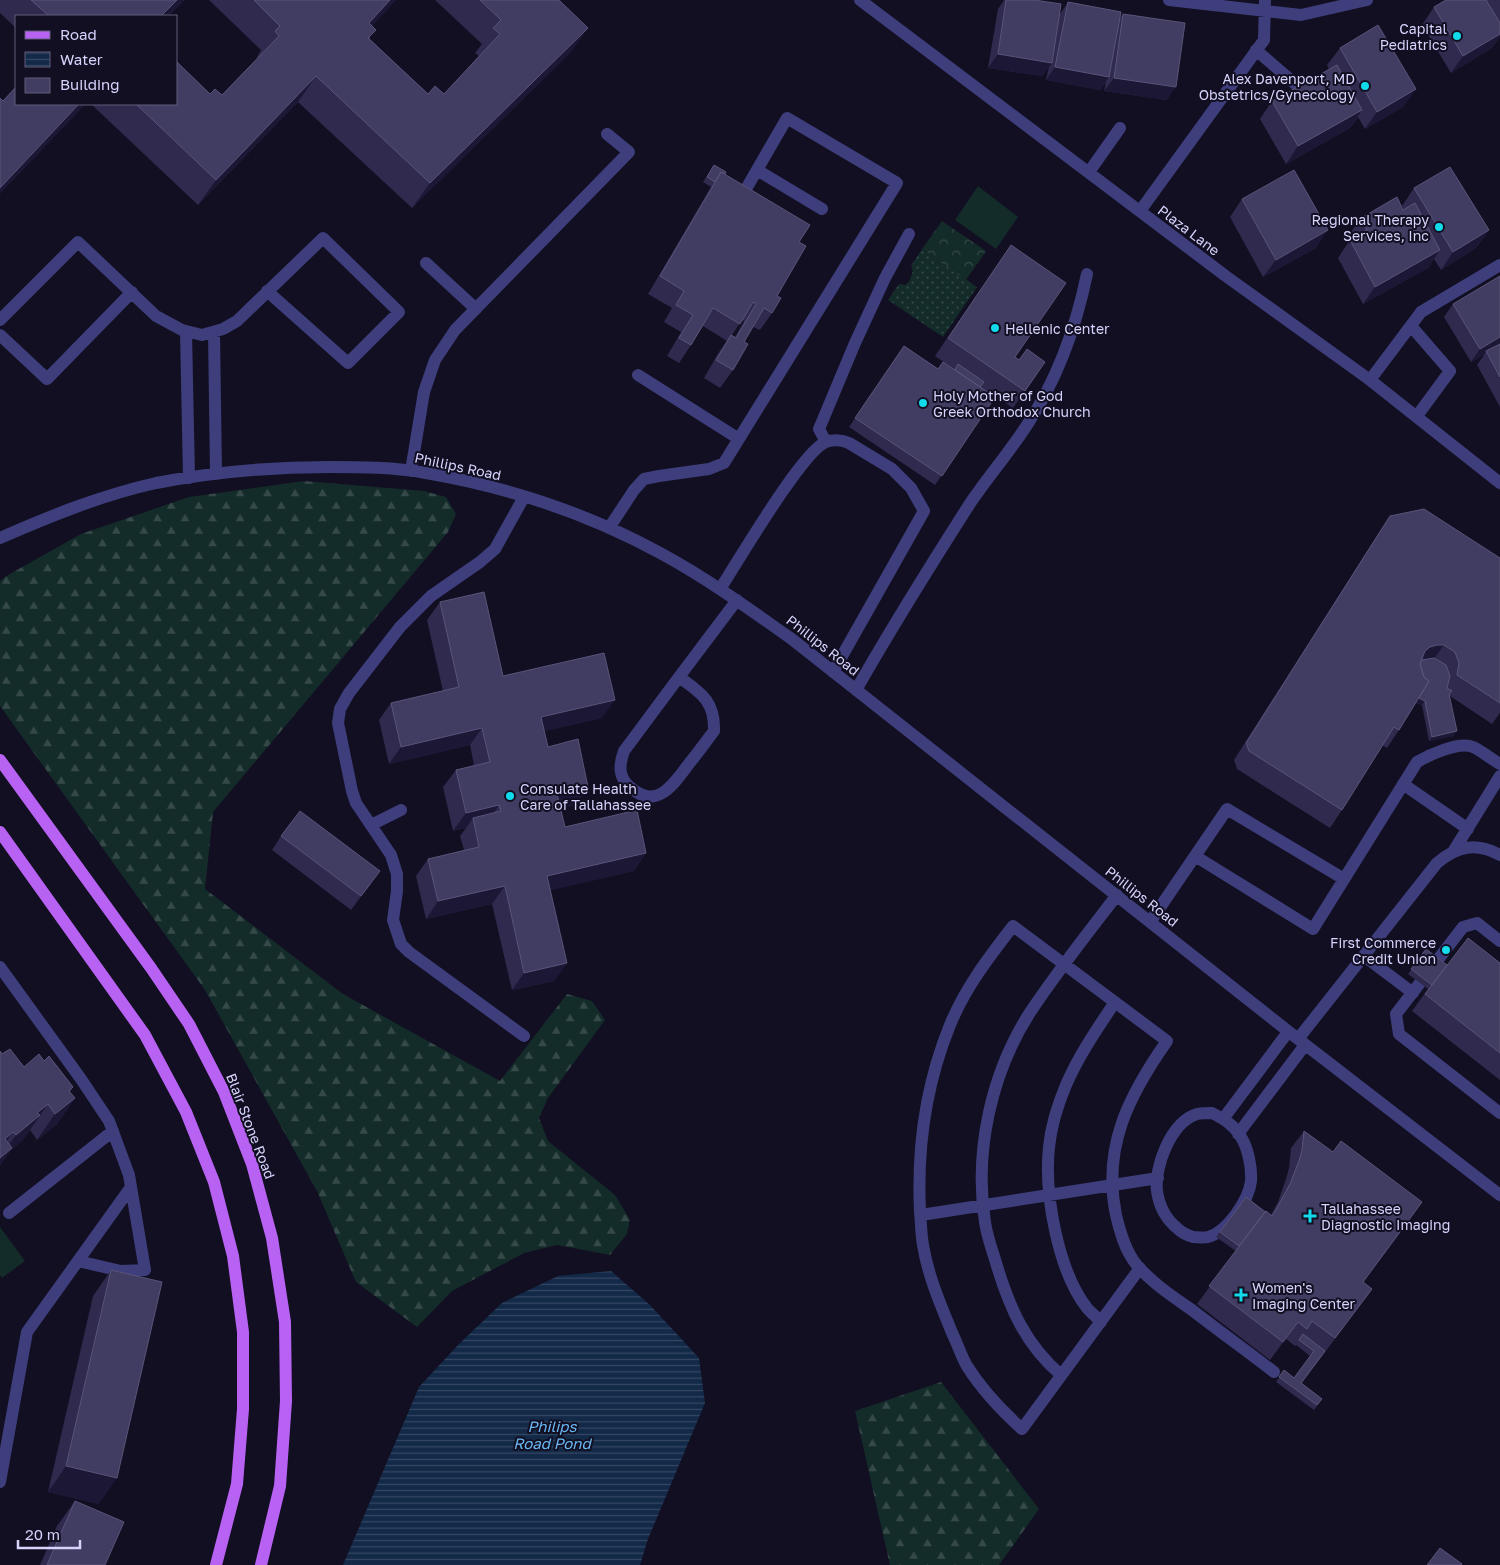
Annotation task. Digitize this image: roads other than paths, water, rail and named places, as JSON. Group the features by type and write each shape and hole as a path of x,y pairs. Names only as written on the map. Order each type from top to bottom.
{"main road":[{"name":"Blair Stone Road","path":"0,760 151,968 189,1024 224,1092 252,1164 272,1238 285,1332 286,1401 280,1486 261,1565"},
{"path":"0,832 145,1035 186,1112 214,1182 233,1256 243,1332 243,1399 237,1484 216,1565"}],"street":[{"name":"Plaza Lane","path":"860,0 1227,277 1370,380 1500,483"},
{"path":"1169,0 1266,6 1300,15 1367,0"},
{"path":"1140,211 1264,40 1266,6"},
{"path":"1256,50 1300,88"},
{"path":"609,528 634,490 644,479 709,469 724,463 897,184 787,118 746,189"},
{"path":"1089,172 1120,128"},
{"path":"411,471 424,392 435,360 455,330 628,152 607,134"},
{"path":"757,170 822,208"},
{"path":"826,442 819,429 854,343 885,278 909,234"},
{"path":"0,320 78,242 156,316 186,332 202,336 223,329 236,321 267,291 323,238 399,312 348,363 267,291"},
{"path":"426,263 476,309"},
{"path":"1370,380 1421,312 1500,266"},
{"path":"856,690 911,595 972,500 1027,425 1042,401 1056,374 1071,333 1082,299 1087,274"},
{"path":"0,335 47,379 132,292"},
{"path":"1411,326 1450,371 1417,416"},
{"path":"186,332 189,478"},
{"path":"214,332 216,474"},
{"path":"638,375 739,439"},
{"path":"720,589 785,488 817,448 826,442 841,440 892,469 910,488 924,511 833,672"},
{"name":"Phillips Road","path":"0,538 50,516 98,499 154,484 216,474 288,467 365,467 411,471 472,482 542,502 609,528 662,554 720,589 793,640 1297,1039 1500,1195"},
{"path":"524,497 506,534 495,549 432,596 400,627 348,693 340,709 338,723 356,803 391,854 397,874 398,891 393,920 401,944 408,952 524,1036"},
{"path":"679,678 706,699 712,710 714,731 674,784 661,794 645,796 637,793 625,782 621,775 620,764 624,752 679,678 737,600"},
{"path":"1195,856 1313,929 1417,762 1433,753 1464,746 1472,747 1500,764"},
{"path":"1453,852 1500,776"},
{"path":"1403,784 1468,829"},
{"path":"1150,922 1227,809 1344,879"},
{"path":"371,825 400,810"},
{"path":"1223,1119 1297,1039 1437,863 1448,854 1472,847 1490,849 1500,855"},
{"path":"1061,1375 1046,1362 1030,1342 1014,1313 1004,1289 985,1223 984,1148 994,1096 1014,1041 1029,1015 1117,895"},
{"path":"1500,941 1477,923 1463,927 1396,1014 1399,1034 1500,1114"},
{"path":"1140,1268 1022,1429 986,1393 966,1365 935,1289 922,1244 919,1191 922,1126 929,1090 950,1024 982,966 1013,926 1167,1041 1134,1093 1122,1120 1115,1143 1114,1205 1120,1233 1133,1259 1150,1279 1274,1372"},
{"path":"1364,956 1412,993"},
{"path":"0,967 109,1121 129,1175 145,1270 121,1271 78,1262"},
{"path":"1101,1322 1087,1308 1076,1291 1066,1268 1053,1219 1049,1147 1066,1085 1086,1045 1114,1002"},
{"path":"1238,1134 1297,1039"},
{"path":"1212,1113 1223,1119 1238,1134 1242,1138 1250,1166 1251,1182 1246,1200 1233,1218 1218,1232 1208,1237 1184,1235 1170,1222 1161,1206 1157,1191 1164,1150 1182,1123 1196,1114 1212,1113"},
{"path":"9,1213 112,1131"},
{"path":"920,1215 1158,1178"},
{"path":"0,1482 2,1462 27,1332 131,1187"}],"water":[{"name":"Philips Road Pond","path":"611,1271 650,1305 699,1358 705,1403 648,1539 640,1565 343,1565 419,1387 459,1344 502,1303 558,1276"}],"place":[{"name":"Capital Pediatrics","path":"1457,36"},
{"name":"Alex Davenport, MD Obstetrics/Gynecology","path":"1365,86"},
{"name":"Regional Therapy Services, Inc","path":"1439,227"},
{"name":"Hellenic Center","path":"995,328"},
{"name":"Holy Mother of God Greek Orthodox Church","path":"923,403"},
{"name":"Consulate Health Care of Tallahassee","path":"510,796"},
{"name":"First Commerce Credit Union","path":"1446,950"},
{"name":"Tallahassee Diagnostic Imaging","path":"1310,1216"},
{"name":"Women's Imaging Center","path":"1241,1295"}]}
